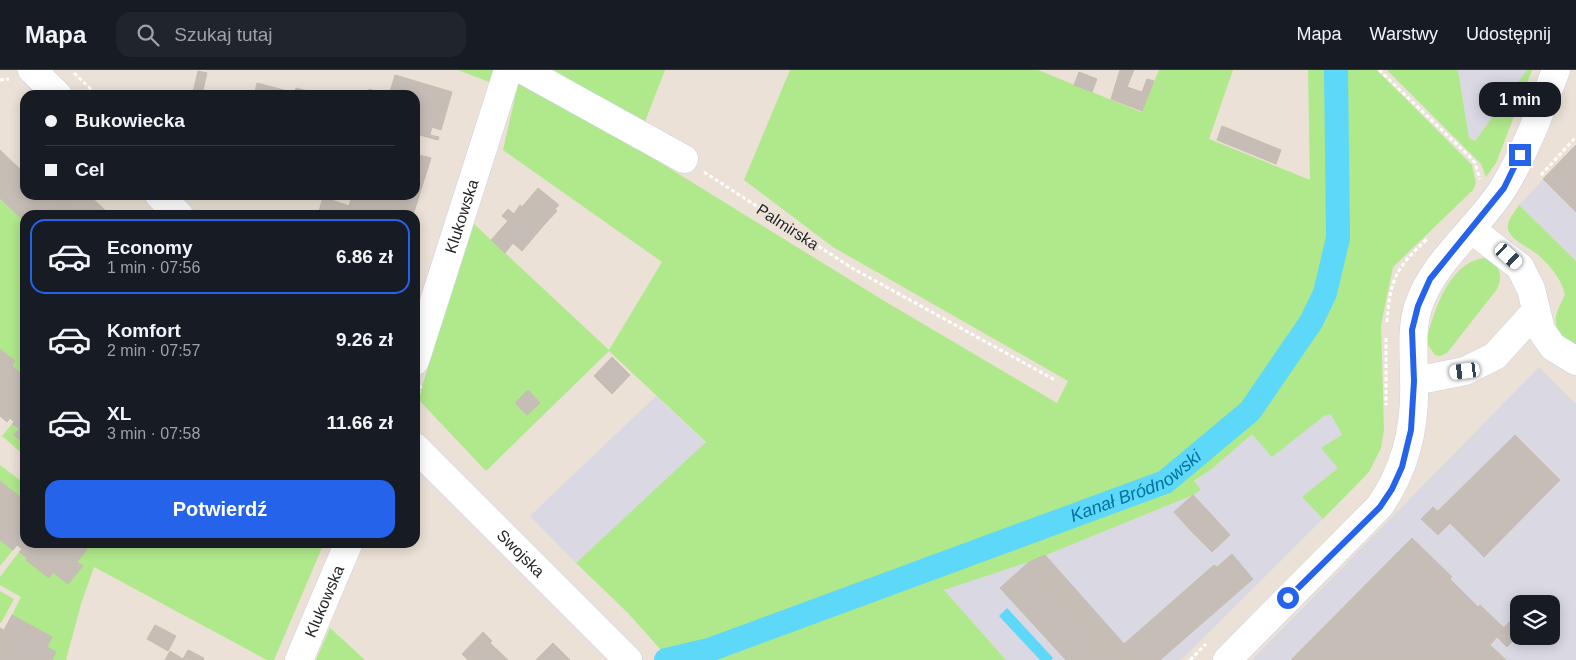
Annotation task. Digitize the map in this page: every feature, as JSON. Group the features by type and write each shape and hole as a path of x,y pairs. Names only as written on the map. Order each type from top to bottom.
{"street":[{"path":"32,70 53,90"},
{"name":"Klukowska","path":"420,345 508,70"},
{"path":"524,70 684,159"},
{"path":"1218,650 1380,507 1388,495 1402,467 1411,430 1414,381 1412,330 1418,306 1430,279 1471,229 1493,187 1535,123 1556,70"},
{"path":"164,200 174,210"},
{"path":"1471,229 1520,267 1531,289 1541,330 1553,347 1576,361"},
{"path":"1414,381 1465,371 1494,356 1536,312"},
{"name":"Swojska","path":"420,452 625,657"},
{"name":"Klukowska","path":"300,660 347,548"}],"path":[{"path":"72,70 92,90"},
{"path":"1379,70 1470,157 1493,187"},
{"name":"Palmirska","path":"684,159 852,268 1055,380"},
{"path":"1387,327 1394,276 1406,259 1434,233"},
{"path":"1386,335 1386,410"},
{"path":"1190,660 1218,650"}],"shaded area":[{"path":"1458,70 1527,70 1475,141 1469,138"},
{"path":"1576,145 1576,261 1519,205"},
{"path":"1539,367 1576,404 1576,660 1252,660"},
{"path":"656,396 706,443 576,563 530,516"},
{"path":"1331,413 1342,435 1338,468 1302,497 1323,519 1181,660 1006,660 944,590 1029,562 1193,495 1194,482 1213,468 1252,433"}],"green space":[{"path":"458,70 496,70 492,83"},
{"path":"554,70 665,70 644,124"},
{"path":"790,70 1038,70 1141,112 1159,70 1233,70 1209,139 1310,180 1308,70 1377,70 1472,165 1476,183 1473,190 1393,267 1381,325 1384,430 1381,448 1369,472 1323,519 1302,497 1338,468 1321,448 1342,435 1331,414 1324,416 1272,457 1252,434 1213,468 1194,481 1201,490 1193,495 1029,562 944,590 1006,660 670,660 628,613 576,563 706,442 609,351 486,471 420,401 420,393 474,224 609,350 662,262 503,150 520,76 881,299 1057,403 1068,381 833,247 744,180"},
{"path":"1387,70 1458,70 1469,138 1475,141 1527,70 1532,70 1496,163 1486,177 1481,164"},
{"path":"0,198 20,217 20,373 12,366 15,361 0,349"},
{"path":"1519,205 1576,261 1576,352 1563,338 1556,326 1557,313 1565,295 1558,278 1542,258 1516,240 1508,229 1510,220"},
{"path":"1485,258 1499,270 1500,279 1497,289 1447,353 1440,356 1435,355 1426,342 1438,303 1452,278 1462,268 1472,261"},
{"path":"12,424 20,432 20,452 2,436"},
{"path":"0,465 20,480 20,497 0,481"},
{"path":"0,540 13,550 0,566"},
{"path":"86,548 322,548 274,660 267,660 94,567 81,604 66,660 52,660 56,652 47,647 52,637 12,615 21,597 0,585 0,577 19,552 48,577 53,572 68,584 82,567 77,562 87,549"},
{"path":"0,591 14,599 1,623 0,622"},
{"path":"330,628 365,660 316,660"}],"water":[{"path":"1007,608 1053,658 1051,660 1040,660 999,616"}],"building":[{"path":"1120,70 1134,70 1127,87 1142,92 1147,79 1154,81 1142,111 1111,99"},
{"path":"198,71 207,73 203,90 194,88"},
{"path":"1079,72 1097,79 1092,92 1074,85"},
{"path":"395,75 452,92 441,130 432,127 430,135 439,137 438,140 420,135 420,90 390,90"},
{"path":"257,83 284,90 255,90"},
{"path":"1222,126 1281,150 1276,164 1217,140"},
{"path":"1576,145 1576,176 1558,194 1543,179"},
{"path":"0,150 20,169 20,200 64,201 58,210 20,210 20,217 0,198"},
{"path":"420,155 431,158 420,193"},
{"path":"1576,176 1576,212 1558,194"},
{"path":"538,188 559,205 555,209 557,211 544,225 522,207"},
{"path":"94,200 105,210 73,210 64,201"},
{"path":"322,200 332,200 349,206 351,200 418,200 415,210 319,210"},
{"path":"64,201 73,210 58,210"},
{"path":"520,205 544,225 522,251 513,243 505,253 491,240 508,221 502,216 508,209 514,214"},
{"path":"0,349 15,361 12,366 20,373 20,440 14,435 19,429 12,424 14,422 10,418 7,422 0,416"},
{"path":"612,357 630,375 612,394 594,376"},
{"path":"528,390 540,403 527,415 515,403"},
{"path":"1515,435 1560,480 1484,557 1438,511"},
{"path":"0,481 20,497 20,547 17,545 13,550 0,540"},
{"path":"1193,495 1210,513 1191,531 1174,512"},
{"path":"1433,507 1450,523 1438,535 1421,519"},
{"path":"1210,513 1230,535 1212,552 1191,531"},
{"path":"1412,538 1452,577 1450,579 1478,607 1480,605 1504,628 1510,621 1510,644 1507,647 1497,637 1490,645 1506,660 1291,660"},
{"path":"21,548 87,549 77,562 83,566 68,584 53,572 49,578 26,560 27,558 19,552 22,549"},
{"path":"1232,554 1253,579 1160,660 1127,660 1133,654 1124,644 1214,565 1217,567"},
{"path":"1045,555 1069,582 1058,593 1029,562"},
{"path":"1029,562 1118,660 1066,660 1000,588"},
{"path":"1069,582 1133,654 1127,660 1118,660 1058,593"},
{"path":"12,615 52,637 47,647 56,652 52,660 0,660 0,628 4,630"},
{"path":"155,625 176,636 168,651 147,639"},
{"path":"483,632 492,641 490,643 508,660 468,660 462,654"},
{"path":"553,643 570,660 536,660"},
{"path":"188,650 204,658 203,660 183,659"},
{"path":"170,651 183,659 186,660 165,660"}],"waterway":[{"name":"Kanał Bródnowski","path":"666,660 709,650 1165,482 1250,411 1311,322 1325,293 1338,238 1336,70"}],"route":[{"path":"1288,598 1380,507 1392,489 1402,467 1411,430 1414,381 1412,330 1418,306 1430,279 1504,188 1520,155"}]}
